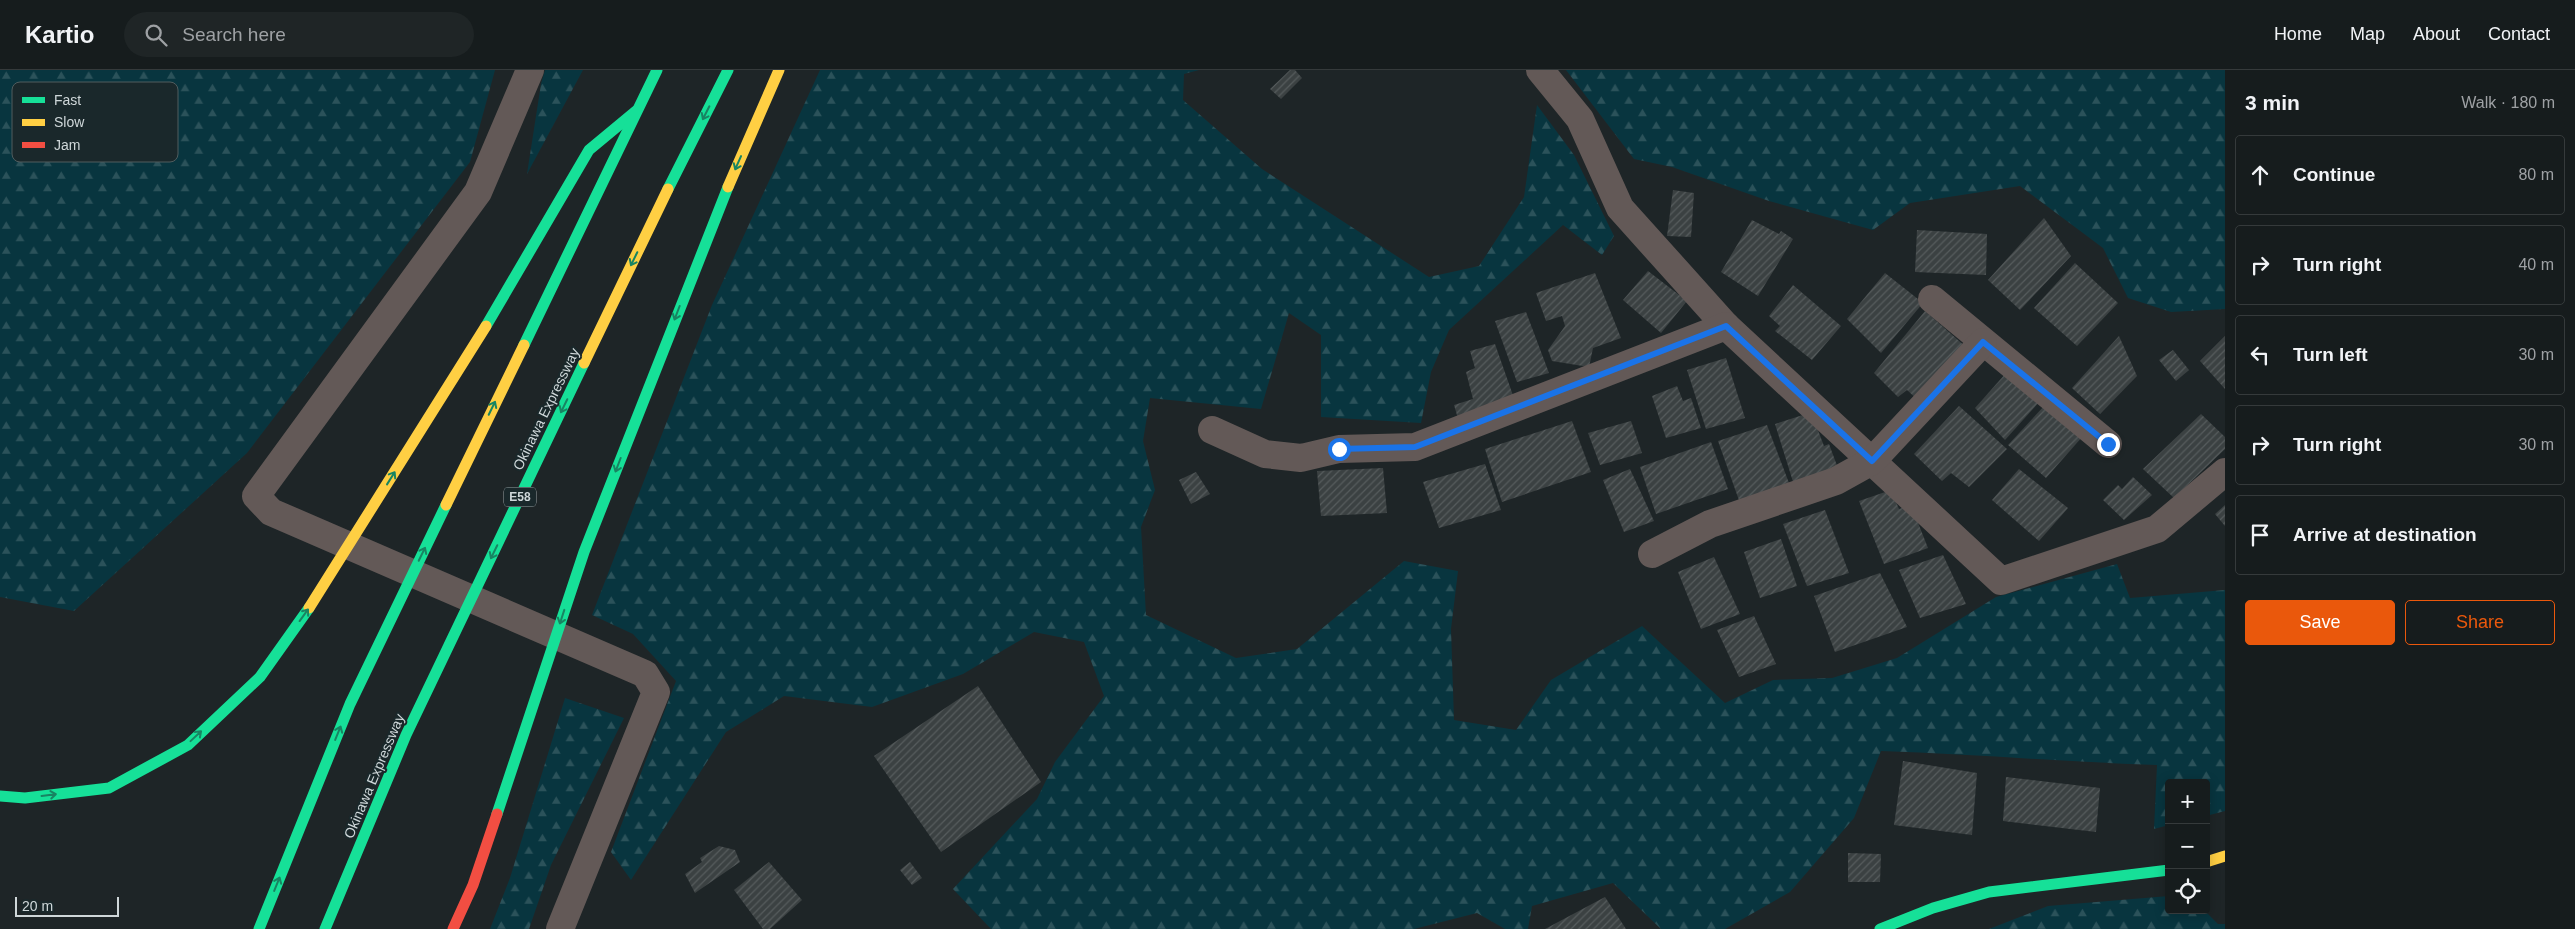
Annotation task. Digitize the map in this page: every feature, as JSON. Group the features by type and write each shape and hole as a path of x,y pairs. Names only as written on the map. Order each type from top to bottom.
{"main road":[{"path":"259,929 350,704 657,70"},
{"name":"Okinawa Expressway","path":"325,929 406,735 666,192 728,70"},
{"path":"454,929 474,885 584,552 715,216 779,70"},
{"path":"0,796 25,798 109,788 188,745 260,677 322,589 500,304 589,150 636,111"},
{"path":"2210,861 2225,856"},
{"path":"1880,929 1933,908 1989,892 2165,870"}],"street":[{"path":"530,70 478,192 256,496 270,512 645,674 656,692 560,929"},
{"path":"1540,70 1580,119 1620,208 1726,326 2001,581 2157,529 2225,472"},
{"path":"1932,299 2108,444"},
{"path":"1212,430 1265,454 1301,458 1339,449 1415,447 1726,326"},
{"path":"1652,554 1710,524 1836,481 1872,461 1983,342"}],"green space":[{"path":"0,70 495,70 470,162 247,453 74,611 0,597"},
{"path":"545,70 583,70 527,174 541,84"},
{"path":"820,70 1199,70 1184,74 1183,100 1262,169 1429,277 1479,266 1524,197 1537,105 1574,155 1614,236 1602,255 1563,225 1449,330 1431,372 1421,423 1321,417 1321,335 1289,313 1261,409 1150,398 1143,441 1155,490 1141,527 1146,615 1236,658 1297,649 1404,561 1458,571 1451,629 1454,720 1516,730 1551,680 1642,626 1725,703 1773,680 1832,678 1897,658 1996,597 2117,564 2130,598 2225,590 2225,811 2210,815 2210,779 2165,779 2165,826 2154,829 2157,765 1881,751 1854,818 1790,892 1725,929 1661,929 1613,883 1532,906 1528,929 1505,929 1477,913 1414,929 991,929 953,889 1037,799 1055,762 1104,696 1084,642 1034,632 963,674 872,707 784,696 726,732 631,880 611,852 676,681 633,634 592,615 712,305"},
{"path":"1566,70 2225,70 2225,309 2171,312 2128,298 2103,248 2020,186 1910,203 1873,230 1769,201 1672,167 1634,159"},
{"path":"565,698 624,718 551,865 529,929 490,929 510,878"},
{"path":"2165,896 2165,914 2208,914 2218,924 2225,924 2225,929 1989,929 2048,906"}],"building":[{"path":"1290,70 1295,70 1302,78 1281,99 1270,89"},
{"path":"1673,190 1694,193 1691,237 1667,236"},
{"path":"2044,218 2071,256 2020,310 1988,280"},
{"path":"1752,220 1779,234 1781,231 1793,239 1758,296 1721,272"},
{"path":"1917,230 1987,234 1986,275 1915,272"},
{"path":"2075,263 2118,303 2077,346 2034,308"},
{"path":"1648,271 1687,301 1661,333 1623,300"},
{"path":"1595,273 1621,338 1593,348 1589,367 1552,361 1548,350 1565,326 1562,316 1546,321 1536,293"},
{"path":"1885,273 1923,303 1881,353 1847,319"},
{"path":"1793,285 1841,326 1812,360 1775,331 1780,326 1769,316"},
{"path":"1925,311 1967,348 1920,402 1907,390 1898,397 1874,373"},
{"path":"1526,312 1549,373 1517,382 1495,321"},
{"path":"2119,336 2137,376 2100,414 2072,388"},
{"path":"2225,336 2225,389 2200,361"},
{"path":"1495,344 1516,404 1459,422 1454,405 1473,399 1466,372 1475,368 1470,351"},
{"path":"2173,350 2189,370 2176,381 2159,360"},
{"path":"1726,358 1745,418 1706,429 1687,370"},
{"path":"2007,372 2040,401 2005,440 1975,408"},
{"path":"1677,386 1683,401 1691,398 1701,428 1666,438 1652,396"},
{"path":"2045,405 2083,436 2046,478 2008,445"},
{"path":"1959,406 2007,449 1969,487 1951,473 1942,481 1914,454"},
{"path":"1806,414 1813,417 1824,446 1829,444 1839,471 1794,485 1775,424"},
{"path":"2201,414 2225,437 2225,449 2174,498 2143,469"},
{"path":"1572,421 1591,472 1502,502 1485,449"},
{"path":"1631,421 1642,453 1600,465 1588,433"},
{"path":"1767,425 1792,491 1741,506 1718,441"},
{"path":"1711,442 1728,489 1656,514 1640,467"},
{"path":"1485,464 1501,510 1439,528 1423,482"},
{"path":"1383,468 1387,513 1321,516 1317,471"},
{"path":"1630,469 1654,521 1624,532 1603,480"},
{"path":"2019,469 2068,508 2039,541 1992,500"},
{"path":"1196,472 1210,494 1191,504 1179,480"},
{"path":"2133,477 2152,495 2124,520 2103,500 2118,485 2122,489"},
{"path":"1891,490 1899,509 1911,505 1928,548 1884,564 1859,501"},
{"path":"2225,505 2225,526 2215,514"},
{"path":"1825,510 1849,573 1807,586 1783,524"},
{"path":"1781,539 1797,586 1760,598 1744,552"},
{"path":"1943,555 1966,604 1920,618 1899,570"},
{"path":"1714,557 1740,614 1701,629 1678,572"},
{"path":"1880,573 1907,627 1835,652 1814,596"},
{"path":"1754,616 1776,664 1739,677 1717,630"},
{"path":"978,686 1041,782 941,852 874,756"},
{"path":"1903,761 1977,773 1972,835 1894,825"},
{"path":"2006,777 2100,788 2096,832 2003,821"},
{"path":"719,846 735,850 740,862 695,893 685,874 702,862 700,858"},
{"path":"1848,853 1881,854 1880,882 1848,882"},
{"path":"769,862 802,900 770,929 763,929 734,890"},
{"path":"910,862 922,878 912,885 900,870"},
{"path":"1605,897 1626,929 1545,929"}],"traffic: fast":[{"path":"524,345 657,70"},
{"path":"668,189 728,70"},
{"path":"486,326 589,150 636,111"},
{"path":"497,814 584,552 728,187"},
{"path":"325,929 406,735 584,363"},
{"path":"259,929 350,704 446,505"},
{"path":"0,796 25,798 109,788 188,745 260,677 309,608"},
{"path":"1880,929 1933,908 1989,892 2165,870"}],"traffic: slow":[{"path":"728,187 779,70"},
{"path":"584,363 668,189"},
{"path":"309,608 486,326"},
{"path":"446,505 524,345"},
{"path":"2210,861 2225,856"}],"traffic: jam":[{"path":"453,929 473,885 497,814"}],"route":[{"path":"1339,449 1415,447 1726,326 1872,461 1983,342 2108,444"}]}
